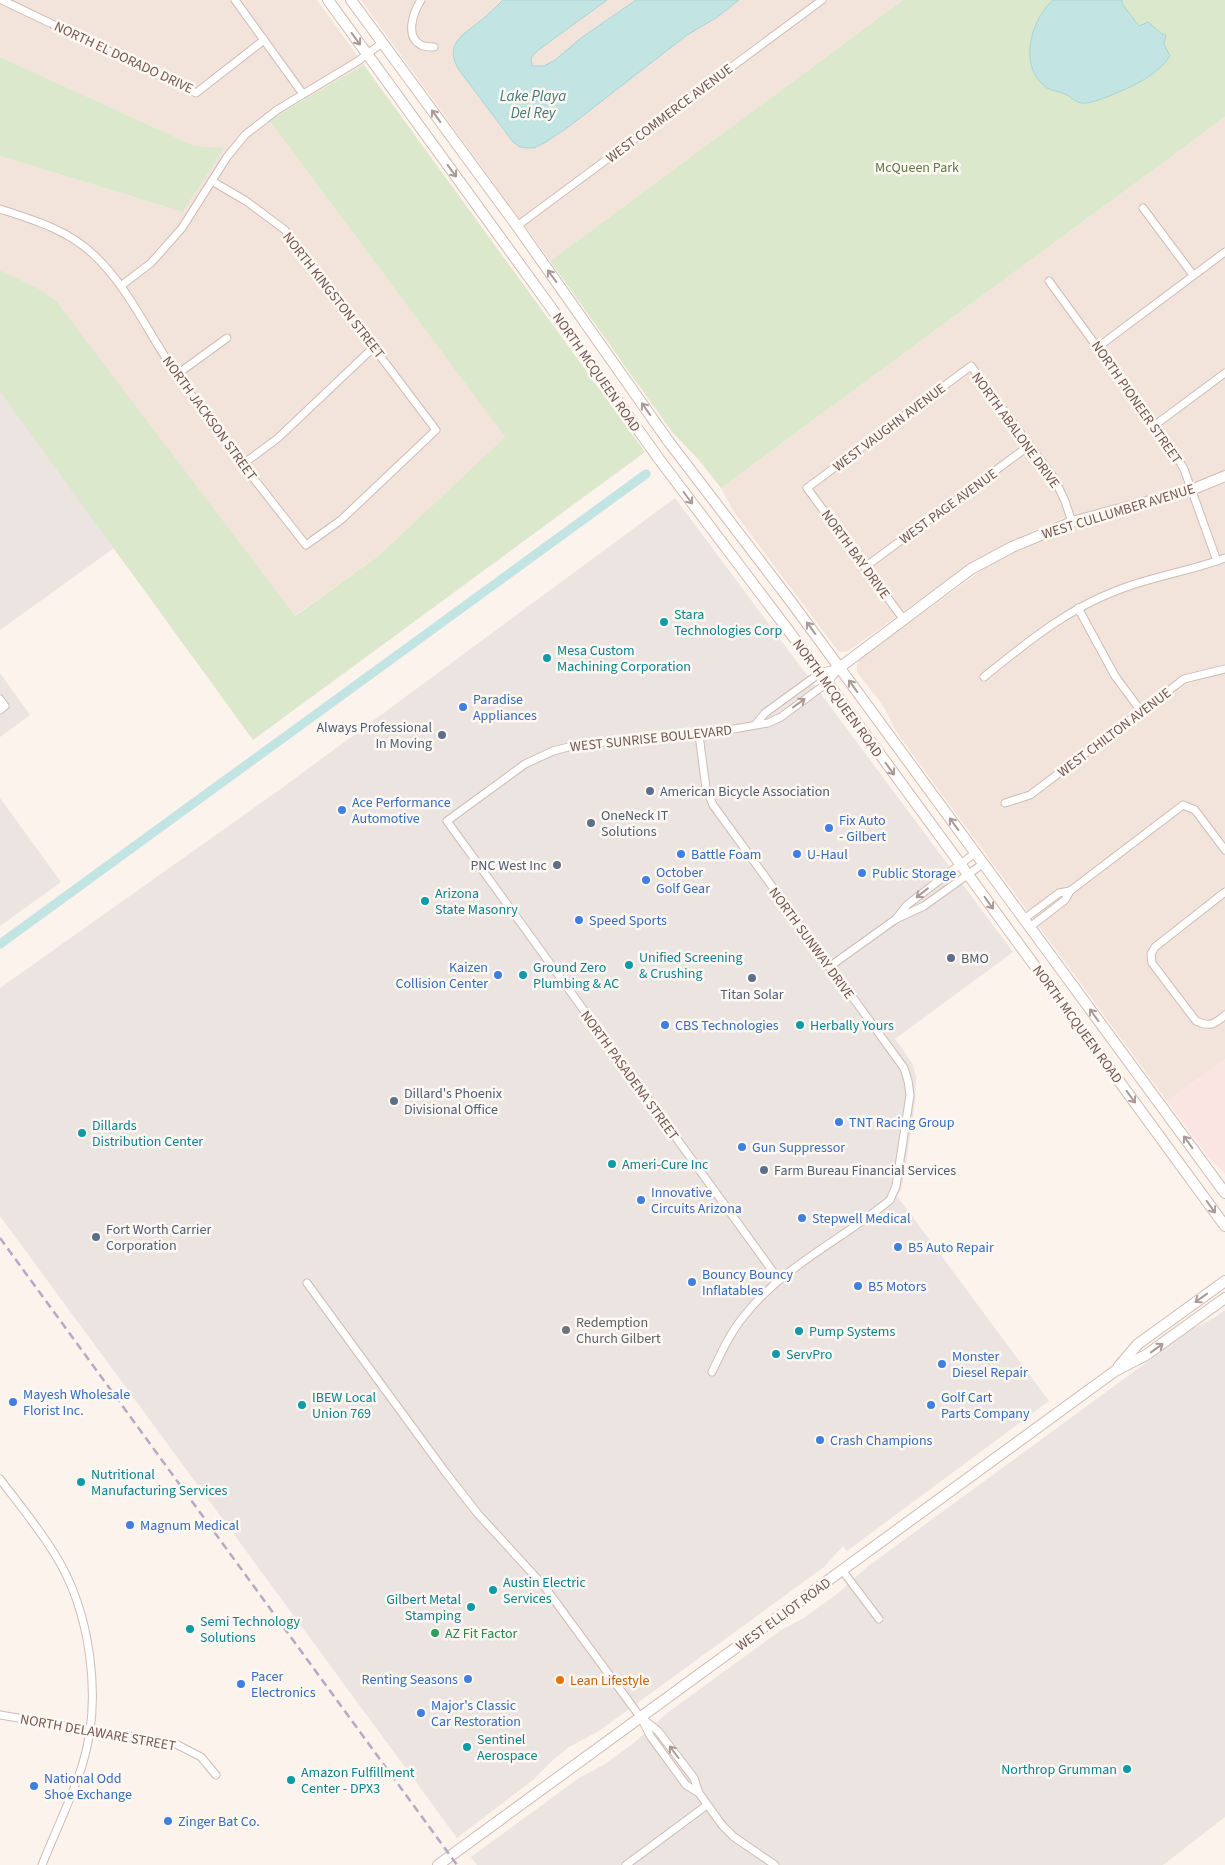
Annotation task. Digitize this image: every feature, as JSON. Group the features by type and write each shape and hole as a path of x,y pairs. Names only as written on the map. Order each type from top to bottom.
{"main road":[{"name":"NORTH MCQUEEN ROAD","path":"328,0 659,459 820,673 1225,1226"},
{"name":"NORTH MCQUEEN ROAD","path":"351,0 517,226 674,448 792,603 1225,1194"},
{"path":"547,302 563,290"},
{"path":"659,459 674,448"},
{"name":"WEST CULLUMBER AVENUE","path":"839,668 971,569 991,557 1072,522 1191,490 1225,476"},
{"path":"1108,1065 1123,1054"},
{"name":"WEST ELLIOT ROAD","path":"1115,1371 1138,1344 1225,1281"},
{"name":"WEST ELLIOT ROAD","path":"438,1865 1115,1371 1146,1355 1225,1298"}],"street":[{"name":"NORTH EL DORADO DRIVE","path":"2,0 196,93 264,40"},
{"path":"235,0 303,94"},
{"path":"422,0 415,10 412,26 414,38 420,45 434,48"},
{"name":"WEST COMMERCE AVENUE","path":"517,226 822,0"},
{"path":"122,285 151,263 182,228 227,157 245,135 276,110 382,43"},
{"name":"NORTH KINGSTON STREET","path":"212,181 246,201 285,230 436,430 341,520 306,545"},
{"path":"1143,208 1193,275"},
{"name":"NORTH JACKSON STREET","path":"0,209 42,222 71,236 94,254 122,285 176,375 306,545"},
{"path":"1098,347 1225,252"},
{"name":"NORTH PIONEER STREET","path":"1049,281 1176,454 1184,469 1216,561"},
{"path":"176,375 227,338"},
{"path":"243,464 278,438 374,346"},
{"name":"NORTH ABALONE DRIVE","path":"971,366 1054,478 1072,522"},
{"name":"WEST VAUGHN AVENUE","path":"807,488 971,366"},
{"path":"1154,425 1225,373"},
{"name":"WEST PAGE AVENUE","path":"865,567 1030,445"},
{"name":"NORTH BAY DRIVE","path":"807,488 904,620"},
{"path":"984,677 1040,632 1078,608 1118,590 1225,558"},
{"path":"1078,608 1115,676 1141,711"},
{"path":"756,724 765,712 820,673 839,668"},
{"name":"WEST SUNRISE BOULEVARD","path":"447,820 525,764 553,751 580,744 699,735 768,723 781,717 827,683 839,668"},
{"name":"WEST CHILTON AVENUE","path":"1005,803 1030,795 1184,680 1225,668"},
{"path":"0,699 3,708"},
{"name":"NORTH SUNWAY DRIVE","path":"699,735 706,788 713,805 904,1068 910,1095 896,1186 890,1200 779,1280 744,1316 729,1337 712,1372"},
{"path":"1027,923 1059,905 1065,900 1070,891 1183,805 1195,810 1225,850"},
{"name":"NORTH PASADENA STREET","path":"447,820 779,1280"},
{"path":"896,919 907,905 975,853"},
{"path":"829,966 896,919 924,906 984,863"},
{"path":"1027,923 1053,897 1059,893 1070,891"},
{"path":"1225,892 1155,947 1151,954 1152,963 1196,1021 1204,1025 1215,1023 1225,1016"},
{"path":"1053,897 1059,905"},
{"path":"307,1283 451,1480 478,1514 544,1586 641,1718 650,1737 686,1785 699,1793"},
{"path":"0,1479 54,1554 70,1585 82,1619 90,1656 92,1692 90,1730 82,1766 42,1865"},
{"path":"842,1570 879,1618"},
{"name":"NORTH DELAWARE STREET","path":"0,1714 176,1744 201,1757 216,1775"},
{"path":"641,1718 658,1731 694,1778 699,1793 722,1825 734,1836 775,1865"},
{"path":"626,1865 707,1805"}],"shaded area":[{"path":"0,0 317,0 364,65 269,120 505,437 377,557 294,616 36,287 0,270 0,156 183,212 223,149 195,146 0,57"},
{"path":"361,0 903,0 550,261"},
{"path":"1225,117 1225,471 1181,487 1061,519 1025,534 975,560 848,651 838,651 734,512 721,488"},
{"path":"0,392 114,548 0,630"},
{"path":"1225,482 1225,1059 1167,1101 897,733 884,707 857,672 857,664 861,658 979,572 1012,552 1072,529 1182,499"},
{"path":"675,498 1013,952 895,1039 912,1063 916,1076 915,1102 905,1170 901,1190 897,1196 1049,1401 847,1551 843,1546 824,1567 599,1731 569,1747 533,1780 457,1838 0,1216 0,988 282,788"},
{"path":"0,673 30,715 0,737"},
{"path":"0,798 61,882 0,926"},
{"path":"1225,1059 1225,1174 1208,1157 1167,1101"},
{"path":"1225,1310 1225,1817 1163,1865 477,1865 471,1857 579,1778 605,1764 635,1742 667,1713 781,1630 804,1618 838,1593 867,1567 1192,1329"}],"green space":[{"name":"McQueen Park","path":"903,0 1225,0 1225,117 721,488 698,459 672,432 550,261"},
{"path":"0,57 195,146 224,148 183,212 0,156"},
{"path":"364,65 645,452 253,740 0,392 0,270 36,287 56,301 295,616 377,557 505,437 269,120"}],"water":[{"name":"Lake Playa Del Rey","path":"503,0 607,0 537,51 531,58 532,66 544,66 555,60 581,38 636,0 739,0 716,18 687,35 571,125 546,142 534,148 527,148 520,147 513,142 459,70 453,54 454,48 461,37"},
{"path":"1053,0 1122,0 1123,5 1139,26 1148,22 1162,34 1166,35 1164,44 1170,56 1160,68 1143,80 1115,94 1094,101 1081,103 1065,94 1049,89 1038,79 1032,68 1030,44 1039,19"}],"waterway":[{"path":"0,944 646,474"}],"railway":[{"path":"0,1238 457,1865"}],"place":[{"name":"Stara Technologies Corp","path":"664,622"},
{"name":"Mesa Custom Machining Corporation","path":"547,658"},
{"name":"Paradise Appliances","path":"463,707"},
{"name":"Always Professional In Moving","path":"442,735"},
{"name":"American Bicycle Association","path":"650,791"},
{"name":"Ace Performance Automotive","path":"342,810"},
{"name":"OneNeck IT Solutions","path":"591,823"},
{"name":"Fix Auto - Gilbert","path":"829,828"},
{"name":"Battle Foam","path":"681,854"},
{"name":"U-Haul","path":"797,854"},
{"name":"PNC West Inc","path":"557,865"},
{"name":"Public Storage","path":"862,873"},
{"name":"October Golf Gear","path":"646,880"},
{"name":"Arizona State Masonry","path":"425,901"},
{"name":"Speed Sports","path":"579,920"},
{"name":"BMO","path":"951,958"},
{"name":"Unified Screening & Crushing","path":"629,965"},
{"name":"Kaizen Collision Center","path":"498,975"},
{"name":"Ground Zero Plumbing & AC","path":"523,975"},
{"name":"Titan Solar","path":"752,978"},
{"name":"CBS Technologies","path":"665,1025"},
{"name":"Herbally Yours","path":"800,1025"},
{"name":"Dillard's Phoenix Divisional Office","path":"394,1101"},
{"name":"TNT Racing Group","path":"839,1122"},
{"name":"Dillards Distribution Center","path":"82,1133"},
{"name":"Gun Suppressor","path":"742,1147"},
{"name":"Ameri-Cure Inc","path":"612,1164"},
{"name":"Farm Bureau Financial Services","path":"764,1170"},
{"name":"Innovative Circuits Arizona","path":"641,1200"},
{"name":"Stepwell Medical","path":"802,1218"},
{"name":"Fort Worth Carrier Corporation","path":"96,1237"},
{"name":"B5 Auto Repair","path":"898,1247"},
{"name":"Bouncy Bouncy Inflatables","path":"692,1282"},
{"name":"B5 Motors","path":"858,1286"},
{"name":"Redemption Church Gilbert","path":"566,1330"},
{"name":"Pump Systems","path":"799,1331"},
{"name":"ServPro","path":"776,1354"},
{"name":"Monster Diesel Repair","path":"942,1364"},
{"name":"Mayesh Wholesale Florist Inc.","path":"13,1402"},
{"name":"IBEW Local Union 769","path":"302,1405"},
{"name":"Golf Cart Parts Company","path":"931,1405"},
{"name":"Crash Champions","path":"820,1440"},
{"name":"Nutritional Manufacturing Services","path":"81,1482"},
{"name":"Magnum Medical","path":"130,1525"},
{"name":"Austin Electric Services","path":"493,1590"},
{"name":"Gilbert Metal Stamping","path":"471,1607"},
{"name":"Semi Technology Solutions","path":"190,1629"},
{"name":"AZ Fit Factor","path":"435,1633"},
{"name":"Renting Seasons","path":"468,1679"},
{"name":"Lean Lifestyle","path":"560,1680"},
{"name":"Pacer Electronics","path":"241,1684"},
{"name":"Major's Classic Car Restoration","path":"421,1713"},
{"name":"Sentinel Aerospace","path":"467,1747"},
{"name":"Northrop Grumman","path":"1127,1769"},
{"name":"Amazon Fulfillment Center - DPX3","path":"291,1780"},
{"name":"National Odd Shoe Exchange","path":"34,1786"},
{"name":"Zinger Bat Co.","path":"168,1821"}]}
